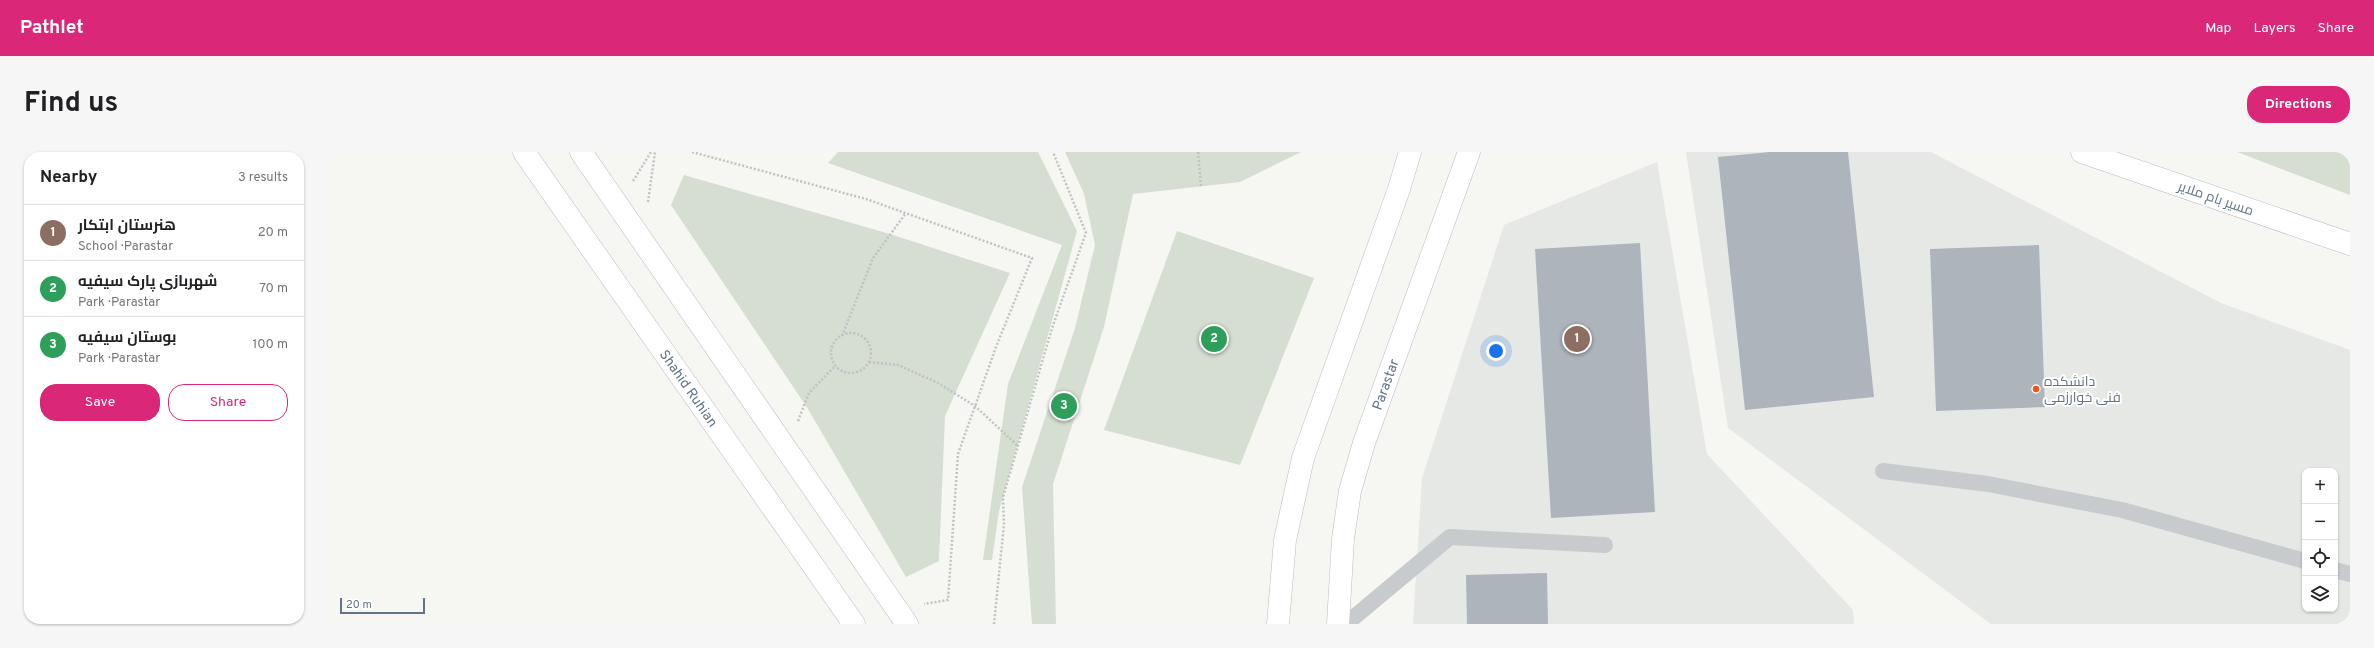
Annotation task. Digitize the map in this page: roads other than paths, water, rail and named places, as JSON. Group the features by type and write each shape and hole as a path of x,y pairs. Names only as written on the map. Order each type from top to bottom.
{"main road":[{"name":"Shahid Ruhian","path":"524,152 854,624"},
{"path":"581,152 907,624"},
{"path":"1278,624 1285,540 1303,458 1399,189 1410,152"},
{"name":"Parastar","path":"1338,624 1343,539 1350,491 1364,442 1469,152"},
{"name":"مسیر بام ملایر","path":"2082,152 2350,244"}],"lane":[{"path":"1883,471 1988,484 2122,510 2302,560"},
{"path":"1346,624 1450,537 1606,545"},
{"path":"2338,571 2350,574"}],"place":[{"name":"شهربازی پارک سیفیه","path":"1214,339"},
{"name":"هنرستان ابتکار","path":"1577,339"},
{"name":"دانشکده فنی خوارزمی","path":"2036,389"},
{"name":"بوستان سیفیه","path":"1064,406"}]}
